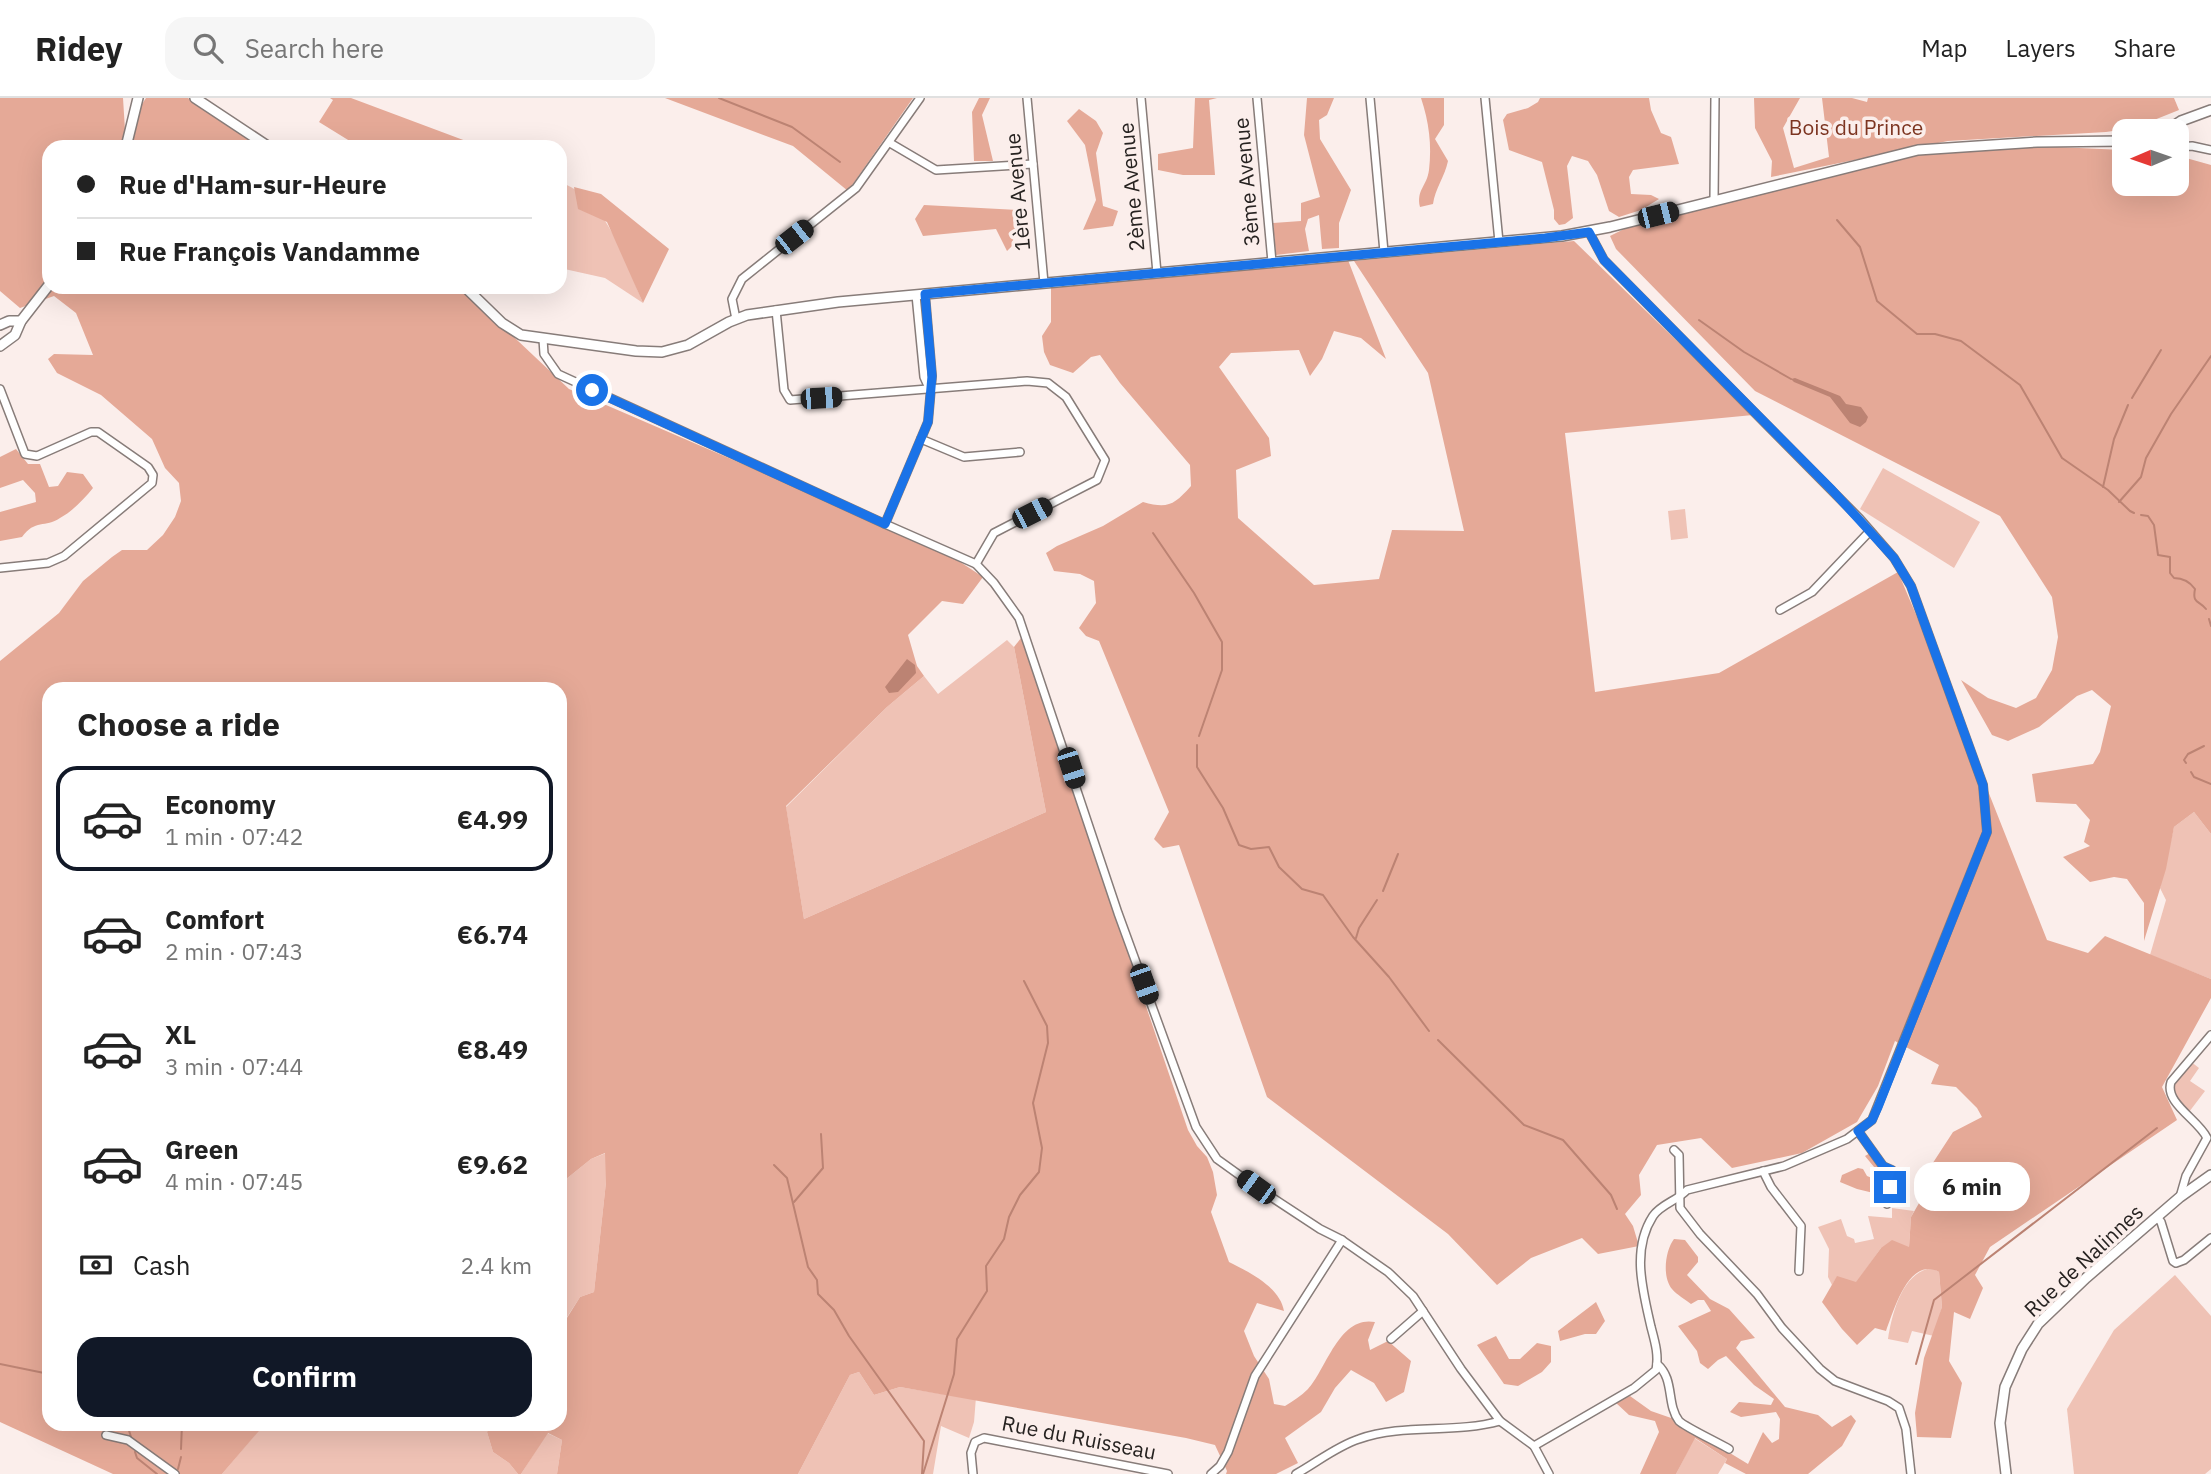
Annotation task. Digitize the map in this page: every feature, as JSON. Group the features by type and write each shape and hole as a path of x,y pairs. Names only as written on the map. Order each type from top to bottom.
{"street":[{"path":"128,140 138,98"},
{"path":"195,98 258,140"},
{"path":"736,319 732,299 742,279 856,188 920,98"},
{"name":"1ère Avenue","path":"1027,98 1044,283"},
{"name":"2ème Avenue","path":"1141,98 1157,272"},
{"name":"3ème Avenue","path":"1257,98 1272,262"},
{"path":"1370,98 1384,252"},
{"path":"1485,98 1499,242"},
{"path":"1714,98 1714,200"},
{"path":"2186,119 2211,110"},
{"path":"472,294 502,323 521,335 657,352 683,347 736,319 776,310 1589,232 1926,149 2112,139"},
{"path":"890,143 936,170 1033,164"},
{"path":"2189,146 2211,150"},
{"path":"1534,1446 1634,1388 1656,1370 1657,1354 1639,1260 1651,1219 1657,1210 1681,1197 1687,1189 1784,1166 1847,1139 1872,1120 1987,832 1983,785 1911,586 1894,558 1809,465 1604,260 1589,232"},
{"path":"0,346 17,332 21,321 42,294"},
{"path":"885,524 928,422 930,389 924,377 921,294"},
{"path":"776,310 783,390 790,400 1027,381 1048,383 1066,397 1105,460 1097,480 994,533 976,564"},
{"path":"4,323 21,321"},
{"path":"4,323 16,324 17,332"},
{"path":"543,338 544,355 558,374 976,564 994,583 1019,618 1118,913 1196,1128 1217,1159 1388,1272 1413,1296 1461,1369 1500,1421 1534,1446 1549,1474"},
{"path":"0,389 4,406 25,454 37,456 91,432 98,432 148,467 153,475 152,483 64,556 48,563 0,568"},
{"path":"921,439 964,457 1020,452"},
{"path":"1780,610 1812,592 1870,531"},
{"path":"2180,1197 2186,1176 2207,1138 2204,1130 2171,1096 2169,1088 2171,1082 2211,1035"},
{"path":"1858,1131 1883,1166 1892,1170 1887,1204"},
{"path":"1674,1150 1679,1155 1680,1208 1700,1234 1757,1294 1782,1328 1819,1370 1835,1381 1888,1401 1899,1408 1906,1429 1910,1474"},
{"path":"1763,1171 1771,1187 1801,1226 1799,1271"},
{"name":"Rue de Nalinnes","path":"2006,1474 2000,1423 2005,1387 2022,1349 2038,1324 2086,1278 2180,1197 2211,1175"},
{"path":"2157,1217 2176,1263 2184,1260 2211,1238"},
{"path":"1211,1474 1220,1466 1228,1452 1255,1376 1342,1240"},
{"path":"1391,1339 1423,1311"},
{"path":"1657,1364 1667,1376 1673,1409 1681,1423 1729,1449"},
{"path":"1296,1474 1357,1439 1417,1428 1479,1427 1500,1421"},
{"path":"106,1435 128,1440 175,1474"},
{"name":"Rue du Ruisseau","path":"973,1474 971,1453 975,1442 984,1438 1168,1474"}],"shaded area":[{"path":"567,186 591,202 602,217 621,251 643,303 605,278 567,270"},
{"path":"1795,378 1840,396 1846,404 1861,407 1868,417 1866,422 1860,427 1850,423 1830,397 1791,379"},
{"path":"1883,468 1980,522 1954,568 1860,509"},
{"path":"1685,509 1688,538 1671,540 1668,511"},
{"path":"1007,640 1014,647 1046,812 804,919 786,807 887,707 924,676 938,694"},
{"path":"907,659 915,665 916,673 898,692 889,693 885,687"},
{"path":"2194,812 2211,834 2211,979 2150,955 2166,900 2160,888 2174,827"},
{"path":"2190,1061 2199,1068 2190,1081 2205,1091 2189,1112 2178,1102 2172,1086"},
{"path":"606,1153 606,1182 594,1292 580,1297 567,1317 567,1178 591,1159"},
{"path":"1892,1208 1914,1211 1911,1217 1909,1247 1881,1248 1856,1283 1837,1277 1832,1285 1828,1277 1829,1249 1818,1227 1841,1219 1847,1236 1854,1239 1855,1243 1874,1239 1868,1216 1892,1218"},
{"path":"1932,1268 1939,1272 1942,1307 1934,1336 1912,1331 1908,1343 1888,1339 1892,1318 1906,1286 1913,1277"},
{"path":"2175,1275 2211,1316 2211,1469 2205,1474 2074,1474 2067,1409 2114,1330"},
{"path":"859,1372 874,1395 900,1387 976,1397 974,1422 969,1438 941,1426 933,1474 798,1474 850,1375"},
{"path":"258,1431 488,1431 493,1452 509,1463 518,1474 222,1474"},
{"path":"547,1433 562,1440 557,1474 521,1474"},
{"path":"1694,1438 1727,1459 1718,1474 1676,1474"}],"green space":[{"path":"0,98 123,98 125,130 146,98 188,98 251,140 42,140 42,294 468,294 569,389 942,550 983,577 963,604 942,601 908,635 917,666 924,676 887,707 786,806 804,919 1046,812 1014,647 1021,638 1188,1130 1207,1157 1213,1172 1217,1195 1211,1212 1229,1262 1270,1288 1277,1295 1284,1311 1257,1303 1244,1331 1254,1356 1269,1379 1274,1404 1285,1406 1305,1392 1343,1335 1363,1322 1375,1322 1368,1340 1370,1350 1388,1341 1411,1361 1404,1392 1386,1402 1374,1383 1351,1370 1335,1388 1321,1412 1285,1438 1298,1463 1276,1474 1226,1474 1215,1445 900,1387 874,1395 859,1372 850,1375 798,1474 557,1474 562,1440 548,1433 521,1474 518,1474 509,1463 493,1452 487,1432 567,1431 567,1318 580,1297 594,1292 606,1182 605,1153 591,1159 567,1178 567,682 42,682 42,1431 259,1431 222,1474 113,1474 0,1422 0,661 59,613 83,581 112,557 122,550 147,550 163,535 175,517 181,501 179,483 165,468 152,439 101,395 57,373 48,359 54,354 93,355 76,313 54,296 20,308 0,291"},
{"path":"330,98 351,98 463,140 348,140 319,122 333,100"},
{"path":"665,98 913,98 848,191 793,146"},
{"path":"979,98 990,98 982,115 993,161 974,161 972,112"},
{"path":"1195,98 1217,98 1209,100 1215,175 1183,175 1158,170 1158,154 1193,148"},
{"path":"1307,98 1334,98 1327,115 1319,120 1320,139 1351,190 1339,223 1339,248 1322,249 1319,215 1308,219 1305,229 1309,251 1276,255 1273,223 1301,221 1301,203 1320,197 1304,135"},
{"path":"1421,98 1444,98 1444,125 1435,139 1448,161 1433,204 1420,207 1419,196 1428,175 1430,152 1428,125"},
{"path":"1540,98 1649,98 1661,133 1671,137 1679,164 1633,170 1629,177 1631,194 1651,195 1659,199 1641,210 1619,217 1609,211 1597,175 1588,161 1572,156 1567,166 1573,218 1559,225 1554,219 1542,162 1509,150 1503,120 1507,114 1528,108"},
{"name":"Bois du Prince","path":"1754,98 1800,98 1783,128 1794,168 1829,157 1822,98 1852,98 1867,102 1868,98 2174,98 2179,110 2156,119 2112,119 2112,131 1948,141 1771,177 1772,161 1755,128"},
{"path":"1079,109 1096,121 1103,133 1096,153 1103,206 1118,211 1113,226 1083,230 1096,200 1085,145 1067,121"},
{"path":"2036,146 2112,149 2112,196 2189,196 2189,159 2211,165 2211,834 2194,812 2174,827 2166,869 2144,941 2144,903 2127,879 2114,877 2090,882 2063,857 2090,846 2084,842 2090,820 2076,804 2036,802 2032,774 2093,764 2100,752 2111,706 2092,690 2077,696 2039,727 2008,741 1992,735 1961,680 1988,698 2016,708 2036,698 2052,670 2058,637 2052,597 2000,516 1755,391 1616,249 1610,236 1632,225 1912,154"},
{"path":"574,187 601,194 669,249 643,303 607,222 578,209"},
{"path":"924,205 1018,210 1012,246 1007,251 996,229 923,236 915,219"},
{"path":"1574,241 1753,415 1565,433 1595,692 1719,673 1898,572 2047,940 2088,953 2105,936 2211,979 2211,998 2162,1087 2177,1120 1990,1247 1975,1275 1983,1288 1970,1319 1954,1312 1949,1361 1962,1383 1951,1438 1917,1437 1915,1413 1924,1358 1942,1307 1939,1272 1928,1269 1911,1278 1898,1299 1886,1331 1875,1328 1857,1345 1822,1302 1837,1276 1856,1282 1881,1248 1892,1240 1909,1247 1911,1217 1926,1191 1925,1175 1953,1132 1982,1117 1977,1108 1956,1087 1931,1084 1939,1065 1895,1041 1878,1086 1857,1122 1802,1153 1732,1168 1701,1138 1657,1145 1639,1175 1641,1195 1625,1214 1633,1226 1639,1246 1598,1254 1582,1238 1531,1258 1497,1285 1448,1234 1267,1097 1179,845 1163,848 1154,839 1169,812 1099,641 1086,636 1079,628 1096,603 1094,581 1080,574 1054,571 1046,553 1103,526 1143,502 1170,504 1191,486 1190,465 1120,383 1100,355 1091,357 1073,373 1050,365 1044,352 1042,336 1051,322 1051,288 1348,260 1386,359 1361,338 1334,331 1322,359 1310,376 1299,350 1231,353 1219,367 1269,438 1271,456 1236,470 1238,518 1314,585 1379,579 1392,530 1464,531 1428,373 1354,261"},
{"path":"16,449 28,464 40,464 49,487 58,486 67,472 83,474 93,488 69,512 55,521 31,528 22,537 0,541 0,512 36,502 35,493 23,480 0,488 0,457"},
{"path":"1872,1152 1890,1175 1886,1196 1840,1182 1842,1175 1858,1168 1877,1180 1879,1173 1865,1156"},
{"path":"1674,1239 1685,1240 1698,1257 1698,1262 1687,1275 1710,1299 1729,1309 1755,1338 1741,1341 1736,1348 1785,1407 1818,1415 1832,1427 1851,1415 1856,1421 1842,1446 1808,1474 1746,1474 1725,1463 1727,1459 1695,1438 1676,1474 1640,1474 1659,1432 1655,1421 1629,1415 1615,1402 1630,1396 1651,1411 1674,1419 1748,1464 1763,1432 1772,1443 1779,1439 1780,1419 1776,1412 1741,1417 1730,1412 1739,1402 1771,1405 1774,1399 1754,1385 1726,1356 1708,1369 1700,1363 1697,1351 1678,1326 1711,1311 1704,1300 1691,1304 1669,1284 1666,1264 1668,1250"},
{"path":"1596,1302 1605,1321 1596,1334 1560,1341 1558,1331"},
{"path":"1496,1336 1509,1359 1520,1359 1537,1343 1551,1346 1551,1362 1542,1372 1518,1386 1504,1384 1477,1345"}],"waterway":[{"path":"719,98 792,127 840,162"},
{"path":"1837,220 1860,247 1877,301 1917,334 1935,334 1961,341 2020,385 2062,458 2108,490 2134,513"},
{"path":"1699,320 1744,352 1791,379"},
{"path":"2132,398 2161,350"},
{"path":"2119,502 2141,477 2146,458 2171,414 2211,356"},
{"path":"2103,487 2114,439 2128,405"},
{"path":"2141,515 2148,516 2154,525 2158,555 2170,557 2170,573 2174,578 2191,584 2195,589 2195,600 2206,609"},
{"path":"1153,533 1194,593 1222,642 1222,670 1199,736"},
{"path":"2209,619 2211,626"},
{"path":"1197,745 1197,767 1223,808 1239,845 1251,849 1269,847 1279,867 1302,889 1323,895 1353,937 1389,977 1429,1031"},
{"path":"2186,763 2184,760 2188,754 2204,746"},
{"path":"2191,772 2194,777 2211,784"},
{"path":"1383,891 1398,854"},
{"path":"1356,938 1359,928 1377,900"},
{"path":"923,1474 954,1374 957,1339 987,1291 986,1266 1004,1239 1009,1217 1020,1195 1039,1172 1042,1148 1033,1103 1048,1043 1047,1026 1024,981"},
{"path":"1438,1040 1524,1125 1563,1140 1611,1195 1617,1209"},
{"path":"1916,1364 1934,1300 2157,1128"},
{"path":"794,1202 823,1168 821,1134"},
{"path":"774,1165 787,1178 808,1267 817,1280 818,1294 834,1310 849,1336 924,1441 922,1474"},
{"path":"0,1364 42,1373"},
{"path":"129,1431 131,1437"},
{"path":"181,1449 182,1431"},
{"path":"135,1452 137,1458 157,1474"},
{"path":"178,1469 181,1457"}],"route":[{"path":"592,390 885,524 928,422 932,376 925,294 1589,232 1604,260 1818,474 1894,558 1911,586 1983,785 1987,832 1878,1107 1872,1120 1858,1131 1883,1166 1892,1170 1890,1187"}]}
